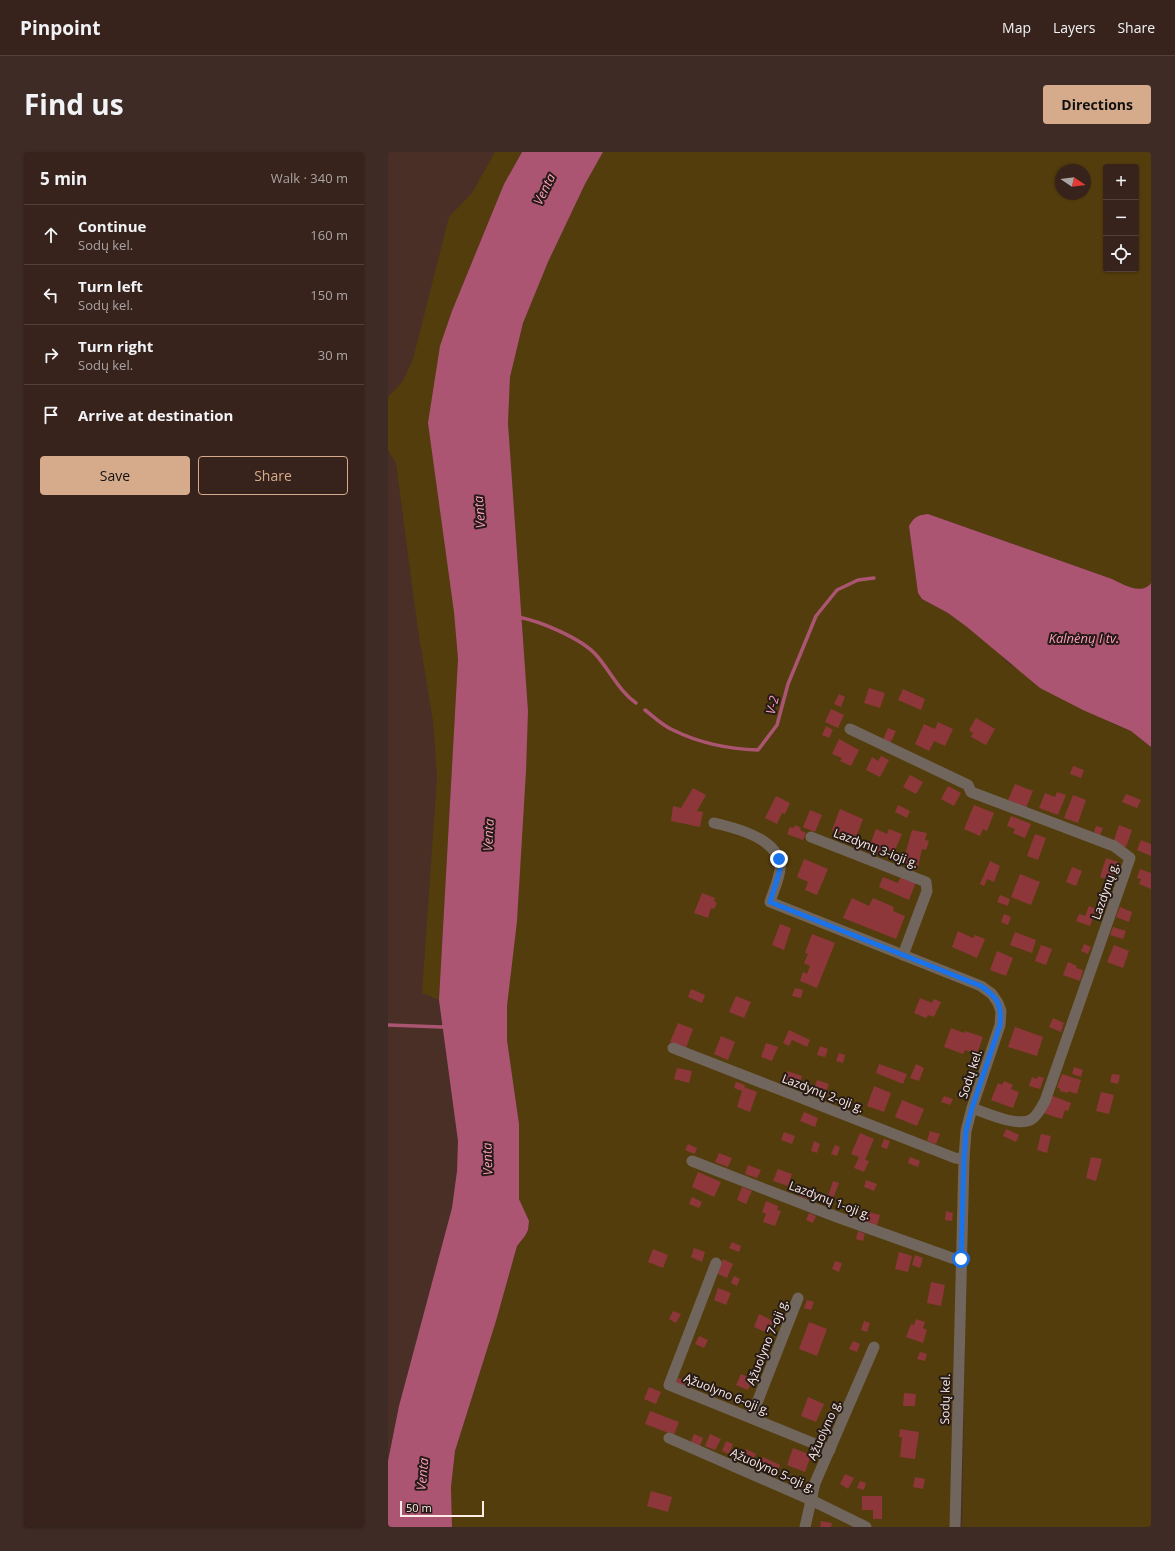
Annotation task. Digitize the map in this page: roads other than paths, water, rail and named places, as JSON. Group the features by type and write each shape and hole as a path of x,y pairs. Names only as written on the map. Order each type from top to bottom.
{"street":[{"name":"Lazdynų g.","path":"850,729 968,785 971,792 1114,846 1130,858 1045,1101 1038,1113 1032,1119 1023,1123 972,1108"},
{"name":"Sodų kel.","path":"714,824 744,832 763,841 774,850 779,859 780,870 770,902 981,986 992,994 1001,1011 1000,1025 972,1108 966,1131 961,1259 955,1527"},
{"name":"Lazdynų 3-ioji g.","path":"811,837 926,882 927,891 903,955"},
{"name":"Lazdynų 2-oji g.","path":"673,1048 955,1158 964,1159"},
{"name":"Lazdynų 1-oji g.","path":"692,1161 837,1217 952,1258 961,1259"},
{"name":"Ąžuolyno 6-oji g.","path":"716,1263 669,1385 830,1450"},
{"name":"Ąžuolyno 7-oji g.","path":"751,1418 798,1298"},
{"name":"Ąžuolyno g.","path":"805,1527 815,1483 874,1346"},
{"name":"Ąžuolyno 5-oji g.","path":"669,1438 810,1500 866,1527"}],"water":[{"name":"Venta","path":"522,152 603,152 585,184 548,262 523,323 510,377 508,423 528,711 517,921 507,1006 507,1040 519,1124 519,1199 529,1221 528,1230 517,1246 496,1321 455,1451 451,1487 452,1527 388,1527 388,1461 399,1406 452,1208 457,1171 458,1141 439,1000 458,659 454,612 428,423 440,346 452,311 504,184"},
{"name":"Kalnėnų I tv.","path":"928,514 1112,579 1132,588 1142,589 1151,583 1151,747 1131,731 1083,710 1040,688 967,627 948,613 922,599 918,593 909,526 917,517"}],"waterway":[{"name":"V-2","path":"645,710 669,728 683,735 726,747 758,750 777,725 788,684 816,616 837,590 858,580 874,578"},
{"name":"V-2","path":"518,617 538,622 582,643 597,656 620,687 636,703"},
{"path":"388,1025 442,1027 447,1025"}]}
